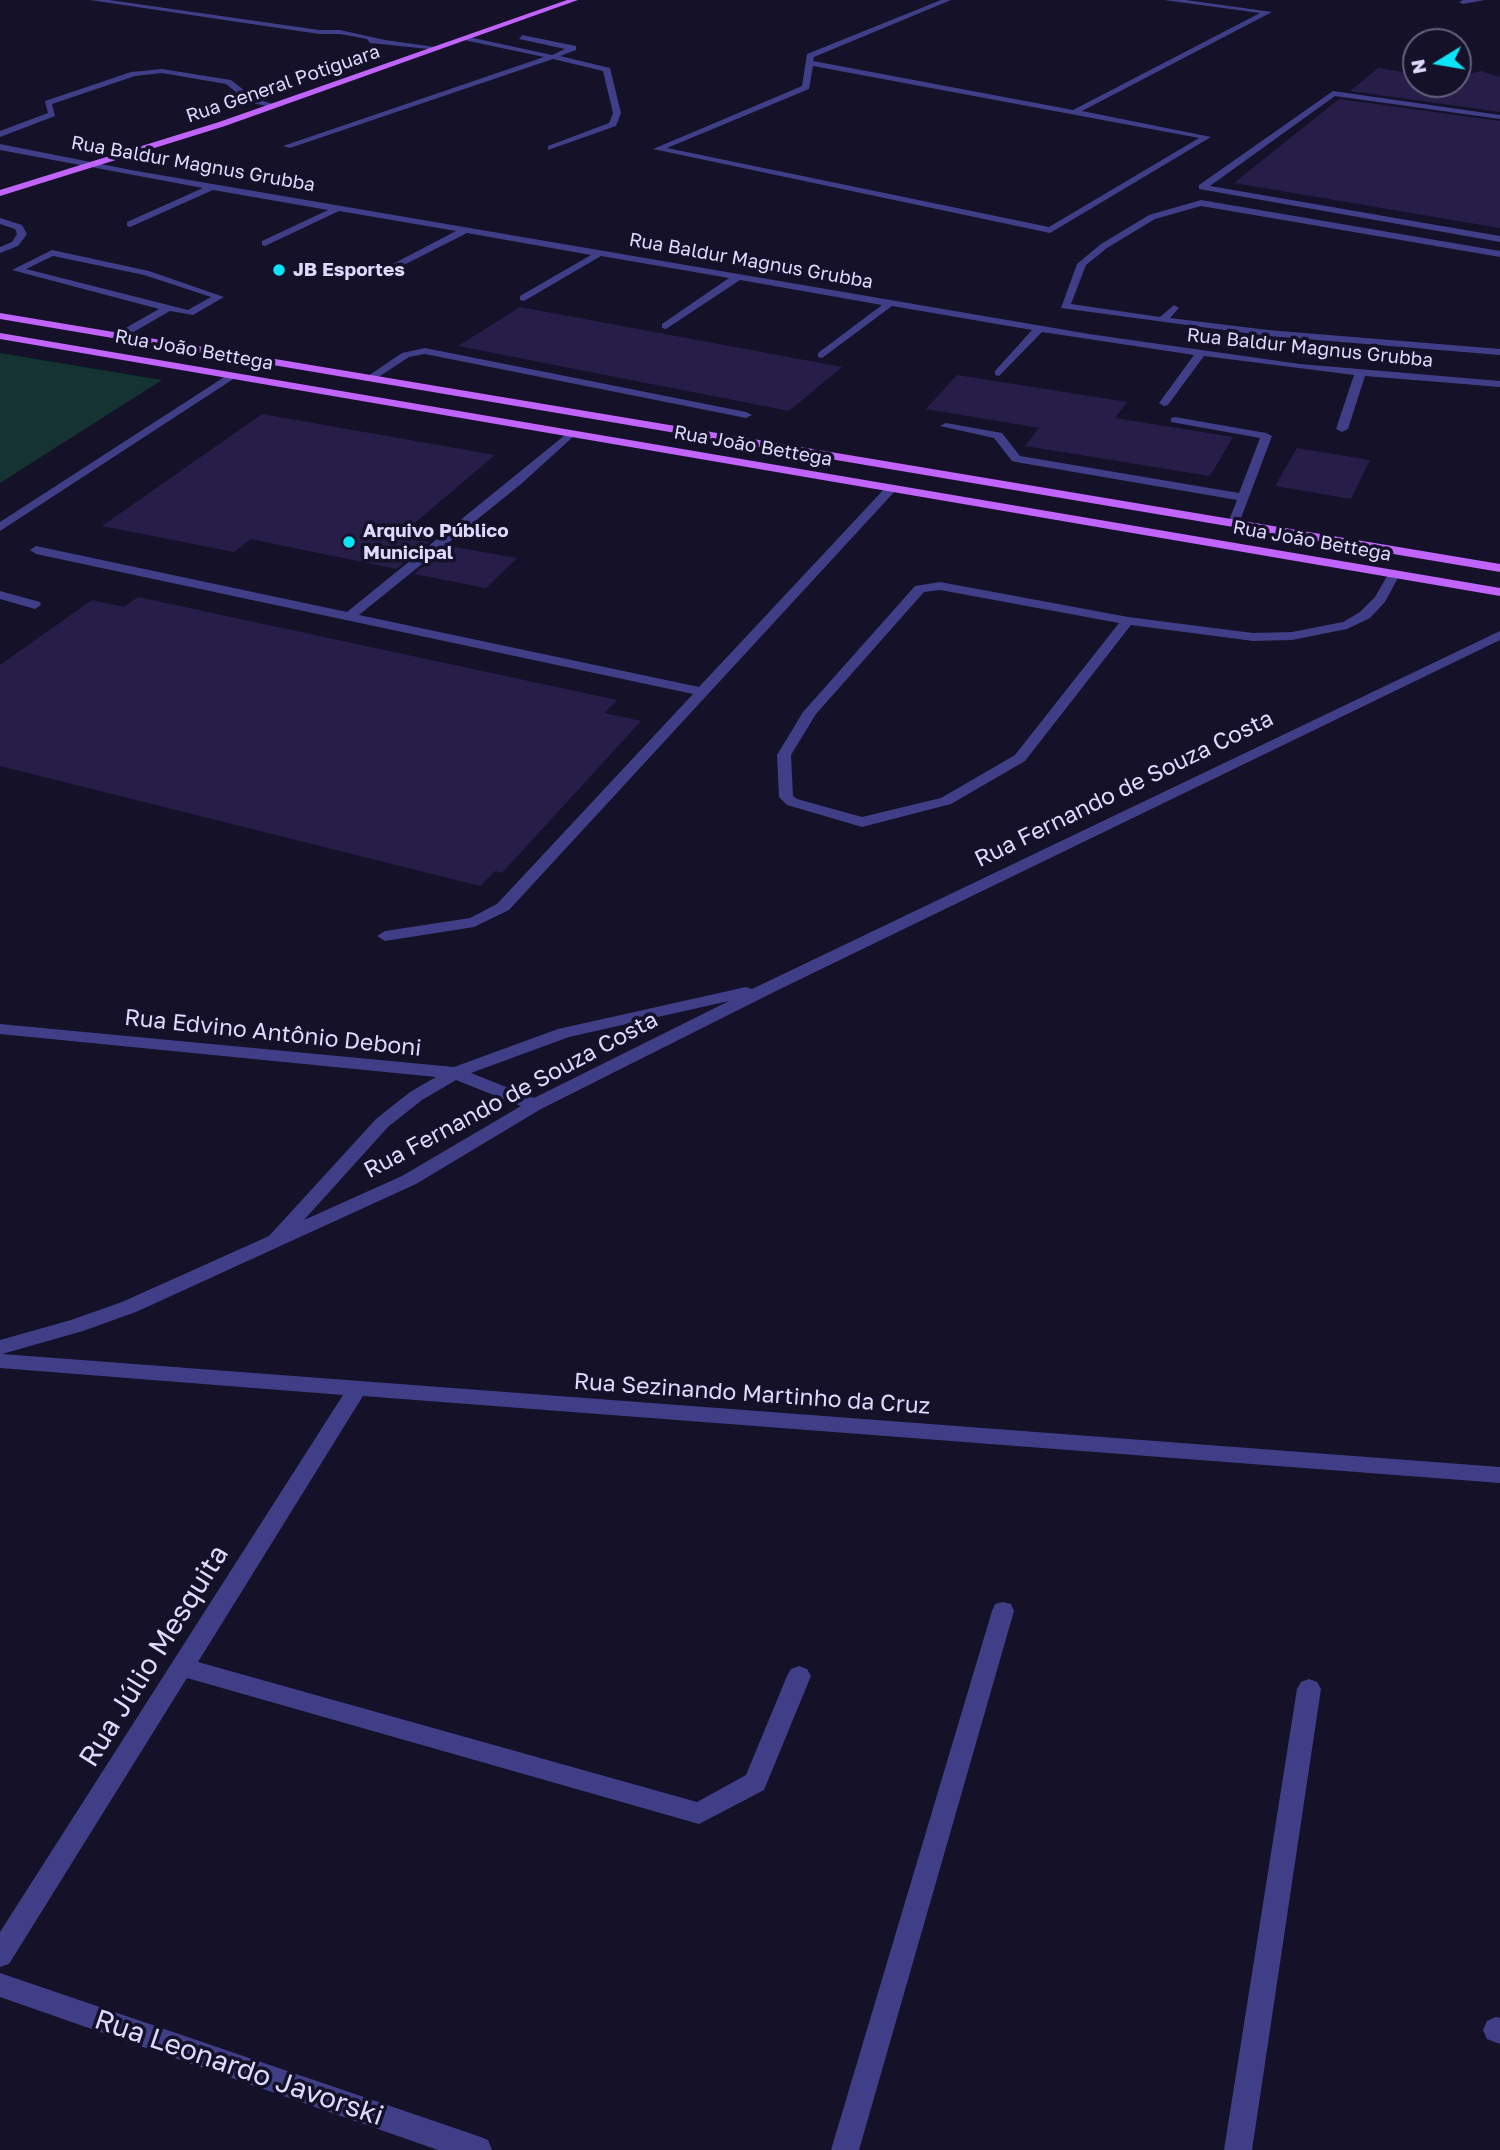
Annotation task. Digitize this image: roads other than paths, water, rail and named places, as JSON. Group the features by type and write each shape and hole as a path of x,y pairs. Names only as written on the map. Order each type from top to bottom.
{"main road":[{"name":"Rua General Potiguara","path":"0,193 275,106 575,0"},
{"name":"Rua João Bettega","path":"0,316 1500,568"},
{"name":"Rua João Bettega","path":"0,336 1500,592"},
{"path":"455,414 477,396"},
{"path":"506,423 527,405"},
{"path":"1394,575 1405,552"}],"street":[{"path":"94,0 319,32 363,41 382,40 438,48"},
{"path":"809,63 1207,137 1049,230 657,149 806,87 809,63 810,56 947,0"},
{"path":"1075,112 1268,12 1168,0"},
{"path":"1463,2 1481,0"},
{"path":"287,146 573,48 489,30"},
{"path":"467,38 607,70 617,113 613,124 551,148"},
{"path":"0,134 52,114 48,103 134,74 162,71 228,82 251,100 275,106"},
{"path":"1500,117 1333,93 1202,187 1500,239"},
{"name":"Rua Baldur Magnus Grubba","path":"0,147 212,187 1039,329 1200,354 1360,374 1500,384"},
{"path":"130,224 212,187"},
{"path":"1500,254 1201,203 1152,217 1104,246 1082,264 1065,306 1268,333 1500,352"},
{"path":"264,243 339,208"},
{"path":"0,222 19,227 22,234 15,243 0,250"},
{"path":"390,269 466,230"},
{"path":"119,336 166,309 189,313 219,297 146,273 52,253 17,270 166,309"},
{"path":"524,298 600,253"},
{"path":"666,326 738,277"},
{"path":"822,355 890,303"},
{"path":"1162,320 1174,308"},
{"path":"999,373 1039,329"},
{"path":"370,378 406,355 425,351 746,415"},
{"path":"1164,403 1200,354"},
{"path":"1342,429 1360,374"},
{"path":"0,527 233,376"},
{"path":"1175,420 1266,436 1234,523"},
{"path":"946,426 998,435 1003,439 1010,455 1016,459 1243,497"},
{"path":"349,617 517,482 570,434"},
{"path":"385,936 474,922 503,907 891,489"},
{"path":"36,550 702,692"},
{"path":"1128,621 1020,758 946,801 862,822 792,802 786,797 784,755 810,712 920,589 940,586 1128,621 1253,636 1322,631 1347,625 1365,615 1380,599 1394,575"},
{"path":"0,595 35,605"},
{"name":"Rua Fernando de Souza Costa","path":"0,1347 76,1326 129,1307 409,1180 535,1105 770,987 1500,635"},
{"name":"Rua Fernando de Souza Costa","path":"273,1242 382,1123 416,1096 455,1073 564,1033 770,987"},
{"name":"Rua Edvino Antônio Deboni","path":"0,1029 455,1073 535,1105"},
{"name":"Rua Sezinando Martinho da Cruz","path":"0,1361 1500,1475"},
{"name":"Rua Júlio Mesquita","path":"0,1955 358,1388"},
{"path":"845,2150 1003,1611"},
{"path":"182,1667 699,1813 755,1782 799,1676"},
{"path":"1238,2150 1309,1689"},
{"name":"Rua Leonardo Javorski","path":"0,1985 478,2150"}],"place":[{"name":"JB Esportes","path":"279,270"},
{"name":"Arquivo Público Municipal","path":"349,542"}]}
